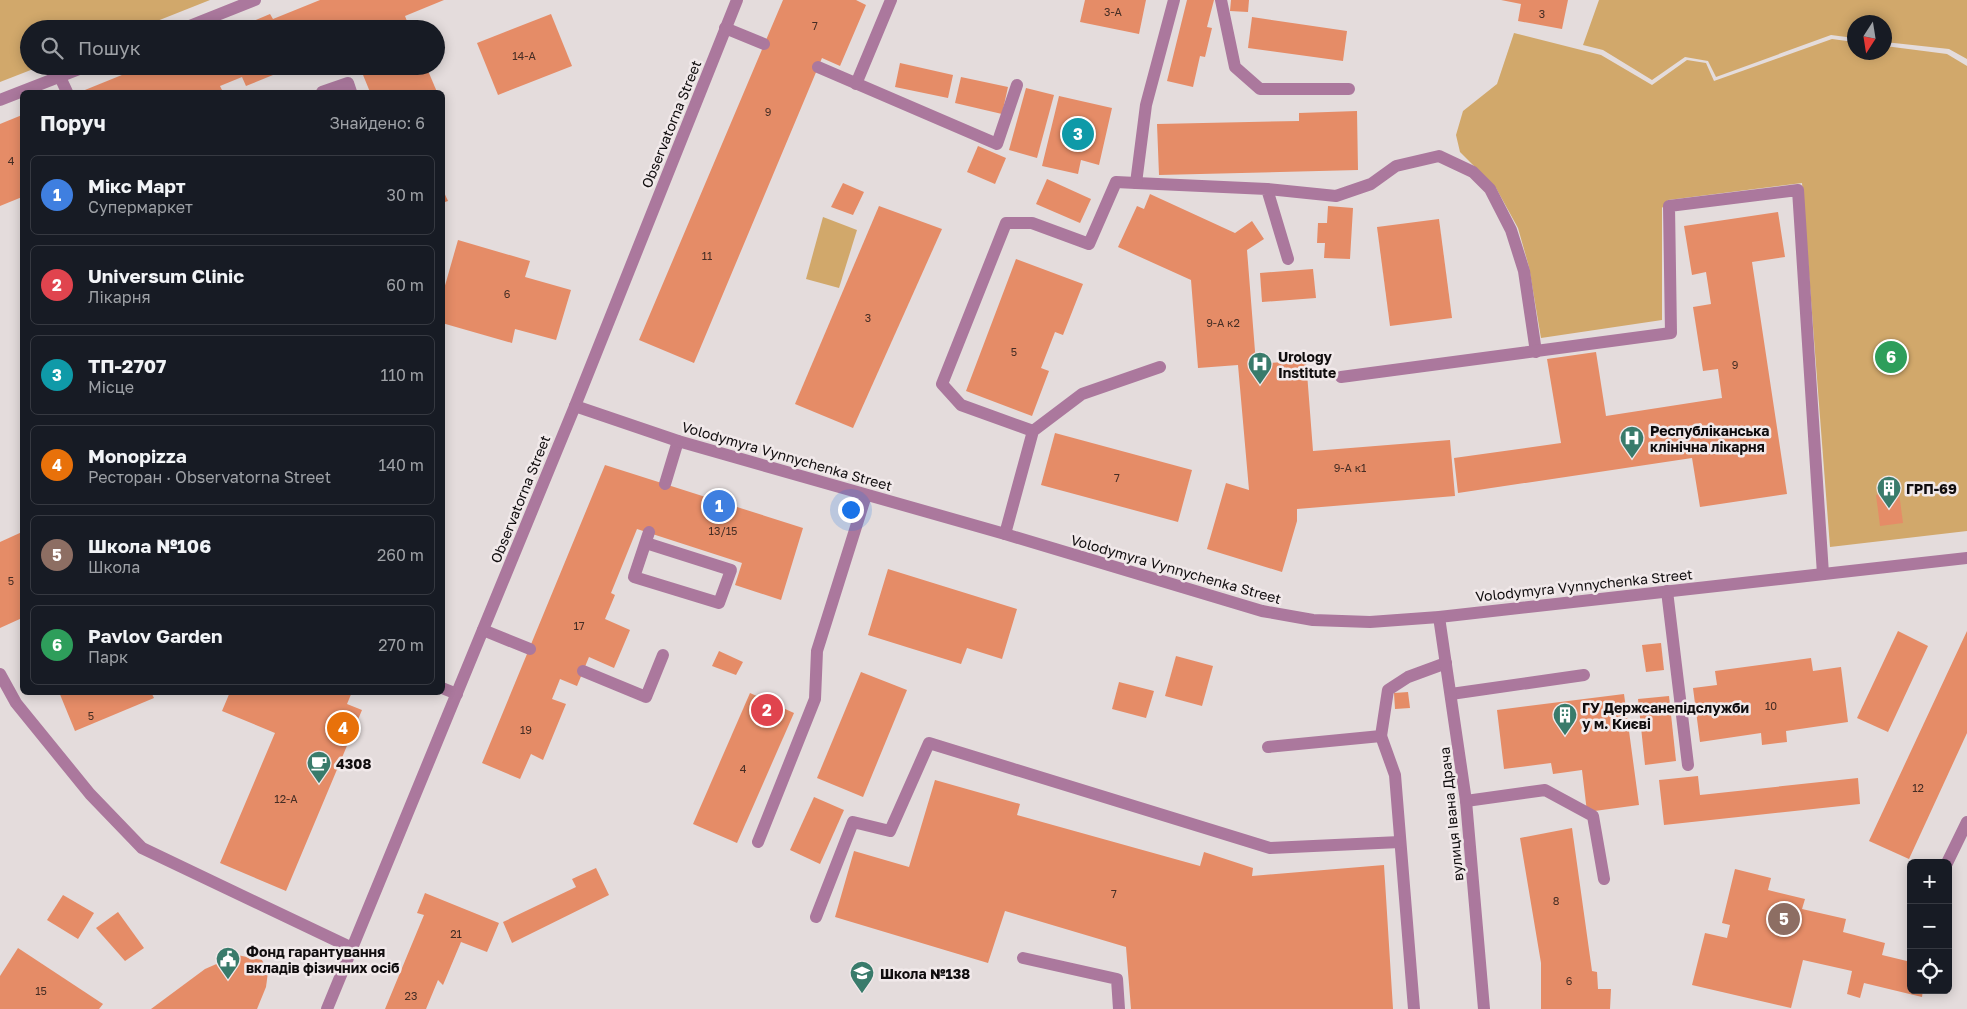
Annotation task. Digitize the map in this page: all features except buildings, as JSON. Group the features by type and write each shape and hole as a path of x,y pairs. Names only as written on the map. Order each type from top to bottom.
{"street":[{"path":"205,20 255,0"},
{"name":"Observatorna Street","path":"328,1009 575,406 737,0"},
{"path":"856,84 892,0"},
{"path":"1136,183 1146,105 1174,0"},
{"path":"1221,0 1235,67 1260,89 1349,89"},
{"path":"726,28 764,44"},
{"path":"818,68 997,144 1017,85"},
{"path":"26,90 65,75"},
{"path":"60,77 66,90"},
{"path":"327,90 348,82 350,90"},
{"path":"0,100 20,92"},
{"path":"1034,431 961,405 942,384 1006,223 1032,224 1089,244 1116,182 1267,189 1336,196 1371,184 1396,166 1439,156 1473,172 1490,189 1511,230 1524,271 1536,352"},
{"path":"1267,189 1288,259"},
{"path":"1341,377 1672,333 1668,206 1798,190 1823,574"},
{"path":"1005,534 1034,431 1082,394 1160,367"},
{"name":"Volodymyra Vynnychenka Street","path":"575,406 678,440 1005,534 1262,611 1314,620 1360,622 1438,617 1967,558"},
{"path":"665,484 678,440"},
{"path":"758,842 815,699 817,651 866,495"},
{"path":"647,538 731,570 719,603 634,577 647,538"},
{"path":"1667,591 1688,765"},
{"name":"вулиця Івана Драча","path":"1438,617 1466,801 1484,1009"},
{"path":"483,630 530,649"},
{"path":"583,671 646,697 664,656"},
{"path":"1414,1009 1395,775 1381,736 1382,718 1388,690 1408,677 1446,663"},
{"path":"0,674 16,703 90,794 142,848 352,948"},
{"path":"1451,694 1584,675"},
{"path":"445,689 456,694"},
{"path":"1268,747 1381,736"},
{"path":"816,917 853,822 890,831 929,743 1270,848 1400,842"},
{"path":"1466,801 1545,790 1585,812 1592,816 1604,879"},
{"path":"1949,859 1967,822"},
{"path":"1022,958 1117,979 1119,1009"}],"shaded area":[{"path":"0,0 210,0 160,20 20,20 20,74 0,82"},
{"path":"1599,0 1967,0 1967,59 1949,49 1892,43 1892,15 1847,15 1847,37 1831,35 1716,77 1708,61 1685,57 1652,80 1603,50 1583,45"},
{"path":"1514,33 1601,55 1652,85 1687,60 1706,63 1714,81 1832,39 1847,41 1847,60 1892,60 1892,47 1947,54 1967,66 1967,531 1830,547 1802,183 1668,200 1662,208 1662,320 1541,338 1529,267 1518,228 1496,188 1460,152 1456,135 1463,111 1497,84"},
{"path":"823,217 857,230 839,288 806,279"}],"place":[{"name":"ТП-2707","path":"1078,134"},
{"name":"Pavlov Garden","path":"1891,357"},
{"name":"Urology Institute","path":"1260,385"},
{"name":"Республіканська клінічна лікарня","path":"1632,459"},
{"name":"Мікс Март","path":"719,506"},
{"name":"ГРП-69","path":"1889,509"},
{"name":"Universum Clinic","path":"767,710"},
{"name":"Monopizza","path":"343,728"},
{"name":"ГУ Держсанепідслужби у м. Києві","path":"1565,736"},
{"name":"4308","path":"319,784"},
{"name":"Школа №106","path":"1784,919"},
{"name":"Фонд гарантування вкладів фізичних осіб","path":"228,980"},
{"name":"Школа №138","path":"862,994"}]}
